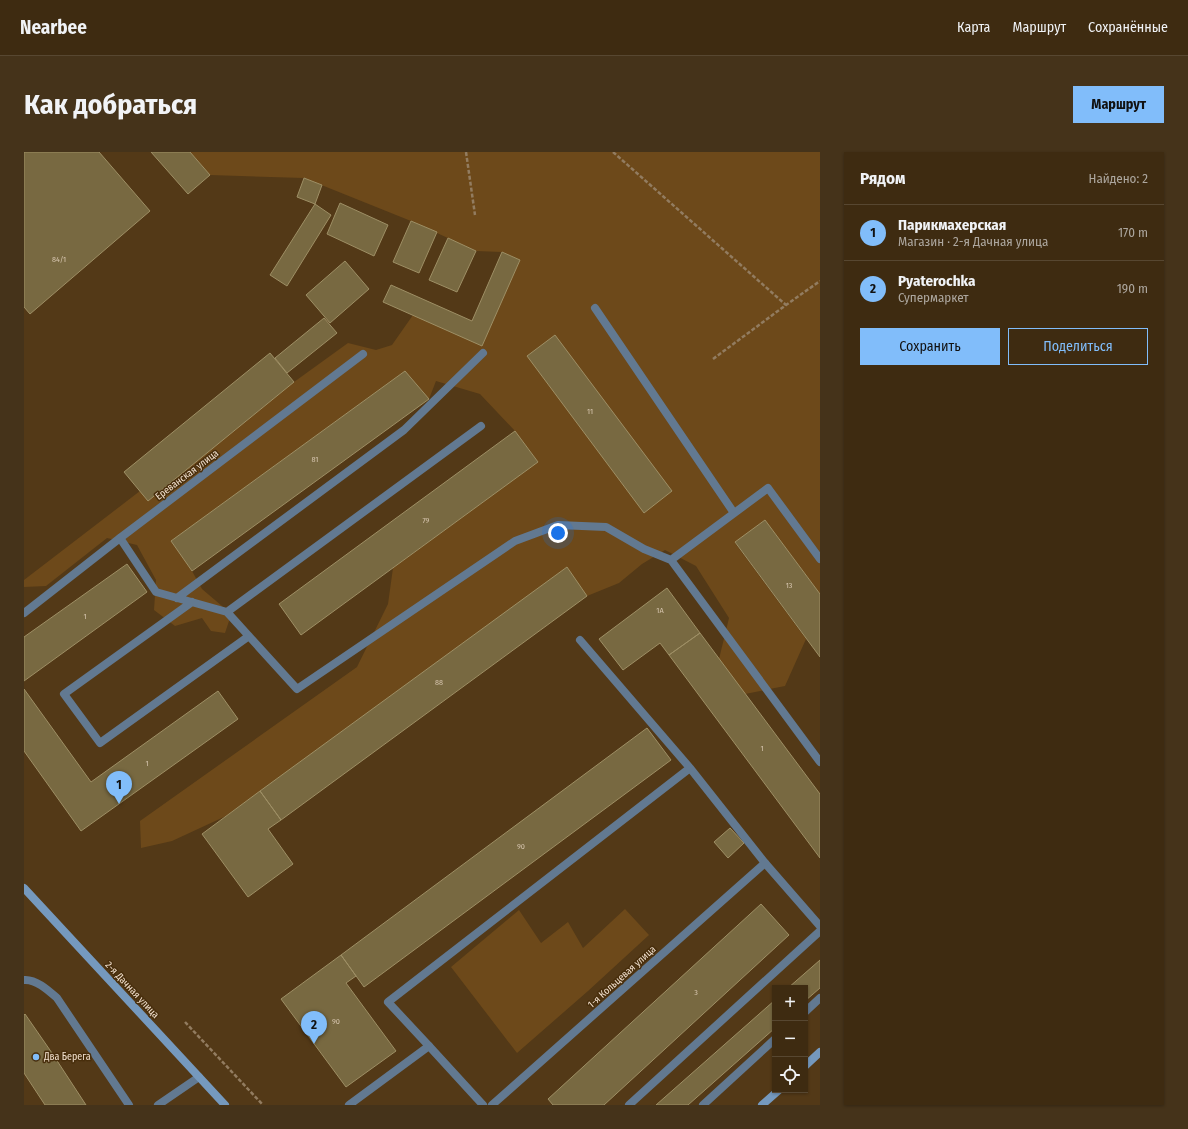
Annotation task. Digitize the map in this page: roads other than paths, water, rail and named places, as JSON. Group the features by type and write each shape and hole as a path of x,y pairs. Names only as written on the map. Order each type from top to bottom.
{"main road":[{"name":"2-я Дачная улица","path":"25,892 226,1105"},
{"path":"808,1063 820,1052"},
{"path":"762,1105 776,1093"}],"street":[{"path":"595,308 734,513"},
{"path":"177,598 404,430 483,353"},
{"name":"Ереванская улица","path":"24,613 120,538 363,354"},
{"path":"227,612 481,426"},
{"path":"671,560 768,488 820,559"},
{"path":"120,538 156,592 227,612 297,689 515,541 558,525 606,527 644,549 671,560 820,762"},
{"path":"192,602 64,694 100,743 249,636"},
{"path":"580,640 690,768 765,863 820,926"},
{"path":"483,1105 388,1002 690,768"},
{"name":"1-я Кольцевая улица","path":"492,1105 765,863"},
{"path":"629,1105 820,931"},
{"path":"24,980 28,980 44,987 57,998 129,1105"},
{"path":"808,1009 820,998"},
{"path":"703,1105 772,1042"},
{"path":"349,1105 428,1046"},
{"path":"163,1104 199,1076"}],"place":[{"name":"Парикмахерская","path":"119,804"},
{"name":"Pyaterochka","path":"314,1044"},
{"name":"Два Берега","path":"36,1057"}]}
